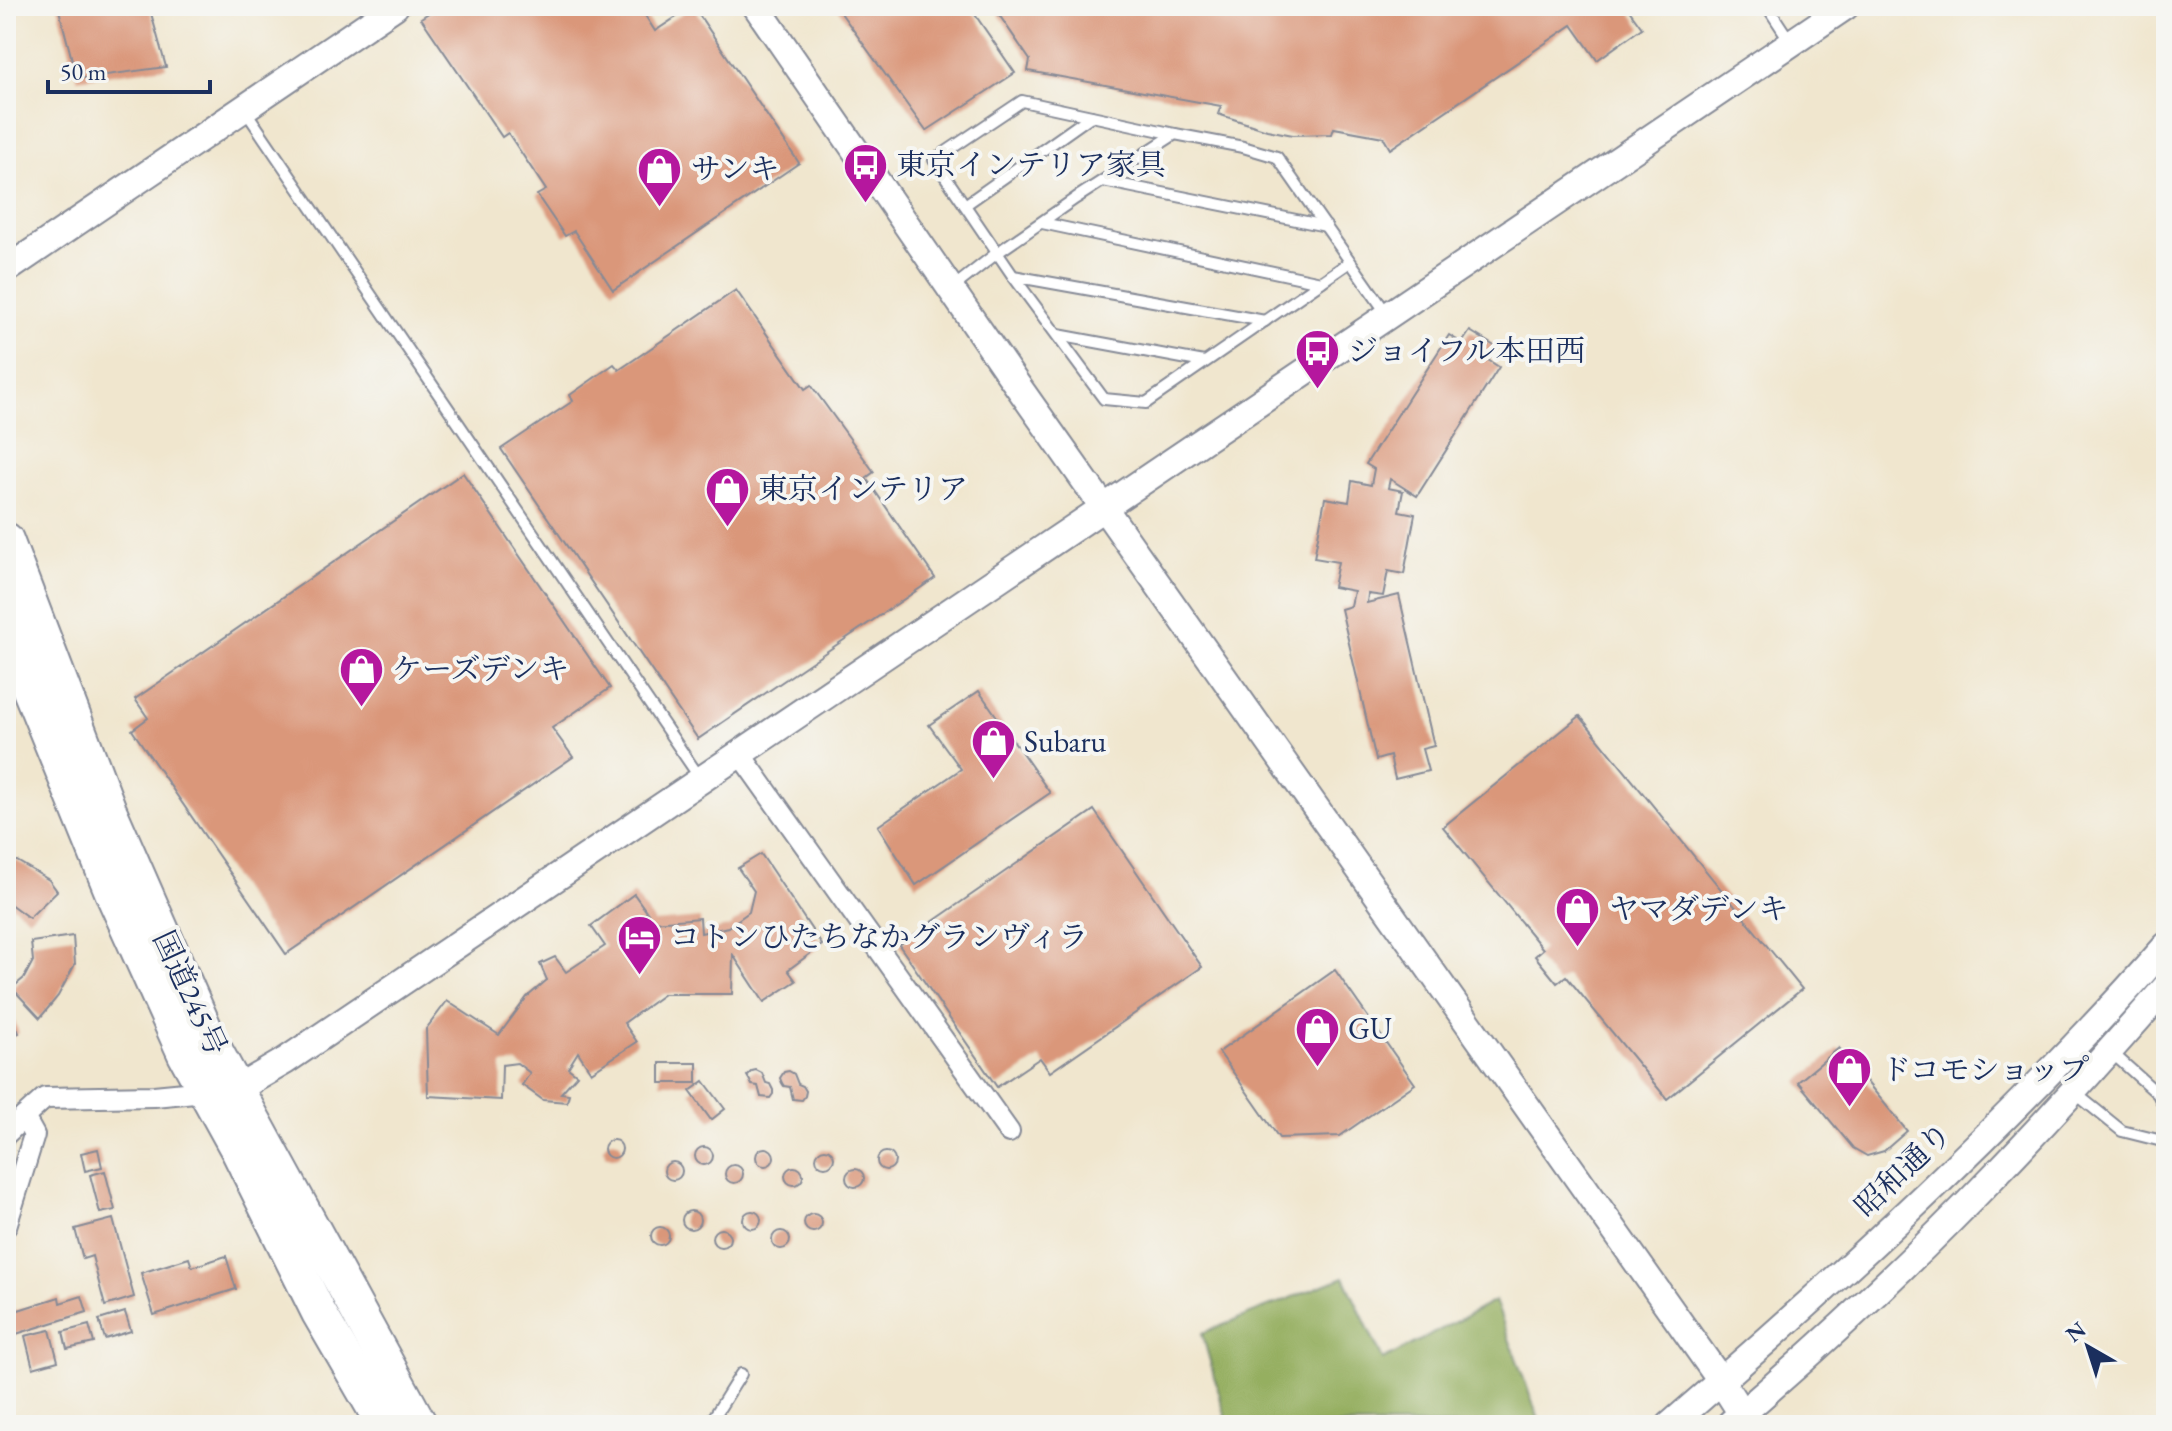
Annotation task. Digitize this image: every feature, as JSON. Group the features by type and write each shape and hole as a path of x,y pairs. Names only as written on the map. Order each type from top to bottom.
{"highway":[{"name":"国道245号","path":"6,540 109,810 210,1041 238,1150 319,1313 384,1425"},
{"name":"国道245号","path":"6,620 23,673 115,899 185,1054 221,1090 420,1425"}],"street":[{"path":"6,270 395,6"},
{"path":"756,6 951,289 1721,1381 1740,1421 1993,1178 2166,987"},
{"path":"6,1134 45,1098 154,1096 221,1090 285,1061 1846,6"},
{"path":"740,754 1009,1132"},
{"name":"昭和通り","path":"1670,1425 1837,1277 1990,1131 2092,1028 2166,946"},
{"path":"6,1226 34,1135 24,1117"}],"lane":[{"path":"1767,6 1791,42"},
{"path":"1350,262 1146,403 1104,399 1013,276 934,160 1022,101 1243,147 1277,157 1388,315"},
{"path":"244,109 701,780"},
{"path":"965,205 1091,116"},
{"path":"951,289 1076,198 1175,134"},
{"path":"1103,181 1326,226"},
{"path":"1042,223 1321,282"},
{"path":"1013,276 1265,321"},
{"path":"1058,335 1204,362"},
{"path":"2109,1051 2158,1094 2166,1110"},
{"path":"2073,1091 2122,1131 2166,1142"},
{"path":"709,1425 741,1374"}],"green space":[{"path":"1344,1277 1383,1360 1495,1301 1541,1425 1228,1425 1202,1333"}],"building":[{"path":"58,6 149,6 166,67 77,79"},
{"path":"439,6 639,6 655,31 693,6 799,163 613,290 574,231 565,236 537,195 546,190 508,133 502,137 421,18"},
{"path":"836,6 969,6 1015,73 926,131"},
{"path":"993,6 1626,6 1642,28 1597,60 1572,25 1390,149 1383,137 1334,128 1332,134 1293,135 1218,114 1221,106 1028,71 1030,60"},
{"name":"東京インテリア","path":"736,290 805,389 811,385 874,472 866,478 935,578 698,739 501,449 573,401 570,395 614,364 619,370"},
{"path":"1470,331 1496,347 1488,360 1499,367 1417,496 1390,479 1388,488 1403,491 1399,511 1415,514 1404,574 1388,571 1383,596 1368,594 1367,603 1399,595 1434,746 1422,749 1428,771 1395,779 1390,756 1376,760 1341,609 1351,606 1354,591 1333,587 1338,562 1314,558 1325,498 1349,502 1352,481 1371,485 1374,469 1366,464 1449,335 1462,343"},
{"name":"ケーズデンキ","path":"463,473 610,688 552,728 573,757 286,954 132,730 148,718 135,699"},
{"name":"Subaru","path":"979,691 1050,793 916,885 878,826 961,769 929,725"},
{"path":"1580,716 1802,989 1667,1099 1566,976 1557,983 1535,956 1543,949 1443,827"},
{"path":"1094,810 1202,967 1050,1072 1040,1058 997,1087 899,945"},
{"name":"コトンひたちなかグランヴィラ","path":"761,854 822,945 788,970 796,981 764,1002 733,955 732,994 664,994 624,1023 637,1042 591,1072 578,1052 568,1068 577,1075 561,1093 569,1094 567,1102 543,1100 522,1085 530,1073 517,1063 502,1065 501,1100 428,1096 426,1029 447,1001 499,1035 527,997 547,980 540,964 555,957 566,972 605,946 591,926 634,894 654,922 700,918 701,933 728,927 749,912 754,891 738,868"},
{"path":"6,861 17,861 49,880 57,891 29,918 6,901"},
{"path":"73,936 75,964 58,996 40,1018 12,988 24,978 33,961 31,942"},
{"name":"GU","path":"1335,970 1415,1084 1340,1136 1279,1138 1219,1052"},
{"path":"6,1001 19,1033 6,1039"},
{"path":"1839,1048 1907,1131 1884,1151 1867,1156 1853,1148 1798,1082"},
{"path":"660,1063 697,1063 697,1083 660,1083"},
{"path":"756,1070 762,1073 773,1090 770,1098 761,1097 758,1086 752,1085 747,1076"},
{"path":"789,1071 806,1091 802,1100 793,1099 790,1087 782,1083 780,1078"},
{"path":"704,1081 725,1109 711,1120 690,1091"},
{"path":"609,1140 617,1140 622,1149 620,1156 609,1158 604,1153 604,1145"},
{"path":"700,1147 708,1147 713,1156 711,1163 700,1165 695,1160 695,1152"},
{"path":"761,1148 769,1148 774,1157 772,1164 761,1166 756,1161 756,1153"},
{"path":"98,1149 102,1167 85,1171 81,1153"},
{"path":"821,1149 829,1149 834,1158 832,1165 821,1167 816,1162 816,1154"},
{"path":"882,1152 890,1152 895,1161 893,1168 882,1170 877,1165 877,1157"},
{"path":"669,1162 677,1162 682,1171 680,1178 669,1180 664,1175 664,1167"},
{"path":"730,1165 738,1165 743,1174 741,1181 730,1183 725,1178 725,1170"},
{"path":"790,1167 798,1167 803,1176 801,1183 790,1185 785,1180 785,1172"},
{"path":"851,1169 859,1169 864,1178 862,1185 851,1187 846,1182 846,1174"},
{"path":"105,1171 115,1210 100,1213 90,1175"},
{"path":"687,1211 695,1211 700,1220 698,1227 687,1229 682,1224 682,1216"},
{"path":"748,1211 756,1211 761,1220 759,1227 748,1229 743,1224 743,1216"},
{"path":"809,1214 817,1214 822,1223 820,1230 809,1232 804,1227 804,1219"},
{"path":"113,1219 134,1297 105,1306 92,1256 83,1259 75,1229"},
{"path":"656,1227 664,1227 669,1236 667,1243 656,1245 651,1240 651,1232"},
{"path":"717,1229 725,1229 730,1238 728,1245 717,1247 712,1242 712,1234"},
{"path":"777,1231 785,1231 790,1240 788,1247 777,1249 772,1244 772,1236"},
{"path":"226,1256 236,1289 154,1315 141,1273 189,1258 192,1267"},
{"path":"82,1296 87,1312 13,1335 6,1314 59,1297 60,1303"},
{"path":"125,1312 131,1331 105,1339 99,1320"},
{"path":"89,1325 94,1343 67,1349 63,1332"},
{"path":"50,1330 58,1361 33,1368 25,1336"}],"place":[{"name":"東京インテリア家具","path":"865,204"},
{"name":"サンキ","path":"660,208"},
{"name":"ジョイフル本田西","path":"1317,390"},
{"name":"東京インテリア","path":"727,528"},
{"name":"ケーズデンキ","path":"361,708"},
{"name":"Subaru","path":"993,781"},
{"name":"ヤマダデンキ","path":"1578,948"},
{"name":"コトンひたちなかグランヴィラ","path":"639,976"},
{"name":"GU","path":"1317,1068"},
{"name":"ドコモショップ","path":"1850,1109"}]}
